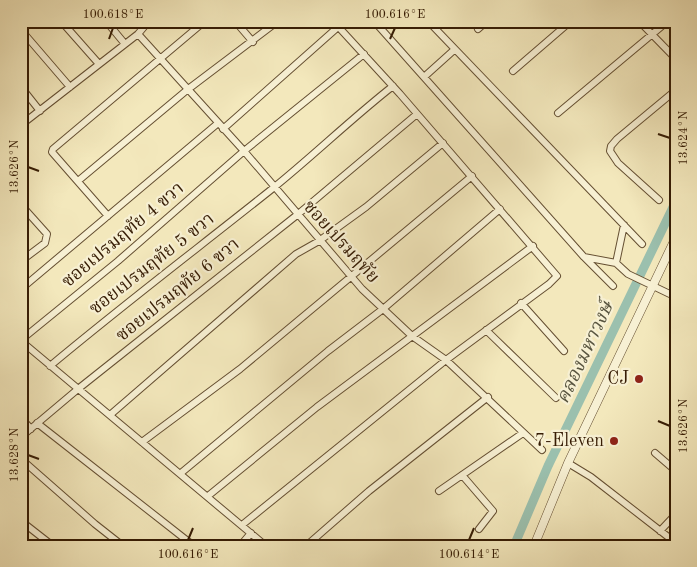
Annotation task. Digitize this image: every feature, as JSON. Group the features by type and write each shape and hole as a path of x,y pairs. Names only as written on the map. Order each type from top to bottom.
{"street":[{"path":"61,21 100,64"},
{"path":"106,21 125,44"},
{"path":"21,125 138,34 149,21"},
{"path":"108,216 52,152 53,149 205,21"},
{"path":"235,21 253,42"},
{"path":"78,182 186,90 253,42 278,21"},
{"path":"242,525 446,360 556,278 556,274 533,246 393,86 333,21"},
{"path":"374,21 584,257 613,286"},
{"path":"428,21 642,244"},
{"path":"478,29 487,21"},
{"path":"513,71 571,21"},
{"path":"639,21 676,59"},
{"path":"558,113 668,21"},
{"path":"223,129 338,27"},
{"path":"21,30 70,88"},
{"name":"ซอยเปรมฤทัย","path":"138,34 186,90 244,151 273,188 350,276 412,336 446,360 488,397 542,450"},
{"path":"424,77 454,50"},
{"name":"ซอยเปรมฤทัย 4 ขวา","path":"21,341 118,261 244,151 364,54"},
{"name":"ซอยเปรมฤทัย 5 ขวา","path":"50,366 136,294 273,188 393,86"},
{"path":"21,87 40,111"},
{"path":"659,200 618,163 610,152 611,146 617,139 676,90"},
{"name":"ซอยเปรมฤทัย 6 ขวา","path":"78,389 297,215 417,114"},
{"path":"21,289 217,124"},
{"path":"110,415 296,254 319,241 366,207 443,143"},
{"path":"142,442 240,368 472,176"},
{"path":"21,261 45,244 46,234 22,208"},
{"path":"180,473 328,350 383,309 500,209"},
{"path":"616,263 624,225"},
{"path":"534,546 568,464 650,284 676,237"},
{"path":"208,496 317,407 533,246"},
{"path":"584,257 616,263 628,274 676,297"},
{"path":"521,303 564,351"},
{"path":"486,330 556,398"},
{"path":"21,341 266,546"},
{"path":"21,437 78,389"},
{"path":"306,546 369,491 488,397"},
{"path":"21,418 31,429"},
{"path":"38,423 194,546"},
{"path":"439,491 523,433"},
{"path":"655,453 676,471"},
{"path":"21,459 123,546"},
{"path":"568,464 591,477 676,543"},
{"path":"462,475 493,511 479,529"},
{"path":"660,531 676,514"},
{"path":"21,521 53,546"},
{"path":"240,546 251,533"}],"waterway":[{"name":"คลองมหาวงษ์","path":"514,546 548,466 676,201"}],"place":[{"name":"CJ","path":"639,379"},
{"name":"7-Eleven","path":"614,441"}]}
